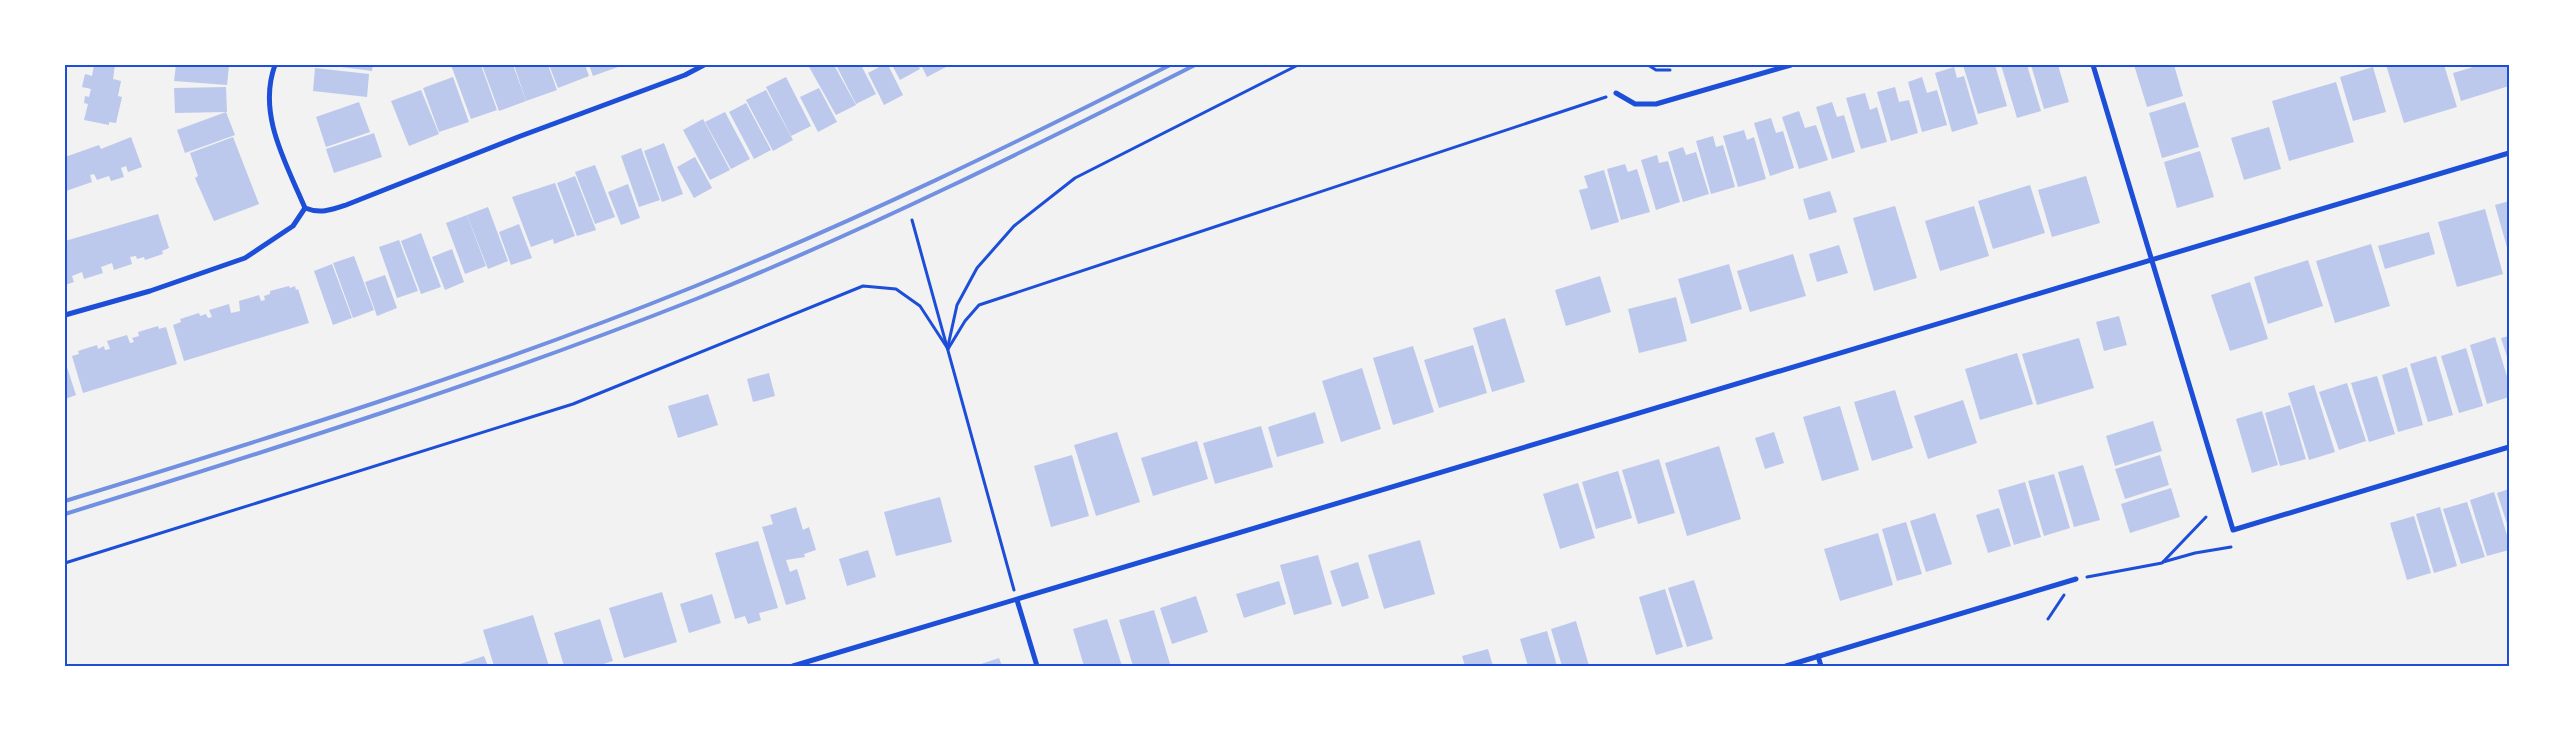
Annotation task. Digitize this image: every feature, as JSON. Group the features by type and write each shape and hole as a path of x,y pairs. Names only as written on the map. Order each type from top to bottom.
{"street":[{"path":"275,65 269,81 270,119 305,208"},
{"path":"305,208 324,212 346,205 518,136 685,75 704,65"},
{"path":"1616,93 1635,104 1656,104 1791,65"},
{"path":"2093,65 2233,530 2509,447"},
{"path":"793,666 2509,153"},
{"path":"65,315 150,291 246,258 292,226 305,208"},
{"path":"1786,666 2076,578"},
{"path":"1017,600 1037,666"},
{"path":"1818,656 1821,666"}],"path":[{"path":"948,349 957,305 977,268 1014,226 1075,178 1298,65"},
{"path":"1648,65 1656,70 1670,70"},
{"path":"948,349 964,322 979,305 1616,93"},
{"path":"912,220 1017,600"},
{"path":"65,563 573,404 863,286 896,289 920,306 948,349"},
{"path":"2162,563 2206,517"},
{"path":"2048,619 2076,578 2162,563 2195,553 2231,547"}],"building":[{"path":"94,65 115,65 113,79 121,81 118,96 122,97 116,123 109,122 109,125 84,120 88,104 84,103 85,96 89,97 91,89 82,87 85,74 92,76"},
{"path":"176,65 229,65 227,85 174,81"},
{"path":"326,65 373,65 372,71"},
{"path":"451,65 481,65 497,110 471,119"},
{"path":"482,65 513,65 526,101 499,111"},
{"path":"514,65 548,65 557,90 526,101"},
{"path":"549,65 585,65 589,76 558,88"},
{"path":"589,65 617,65 618,67 593,76"},
{"path":"808,65 834,65 856,105 836,115"},
{"path":"836,65 861,65 876,94 856,104"},
{"path":"883,65 888,65 903,95 884,105 868,73"},
{"path":"892,65 918,65 920,69 900,80"},
{"path":"921,65 945,65 946,67 927,77"},
{"path":"1963,65 1995,65 2007,106 1978,114"},
{"path":"2001,65 2027,65 2041,111 2017,118"},
{"path":"2031,65 2058,65 2069,102 2044,109"},
{"path":"2134,65 2174,65 2183,96 2147,107"},
{"path":"2386,65 2444,65 2457,107 2404,123"},
{"path":"2480,65 2509,65 2509,86 2461,101 2453,73"},
{"path":"1954,67 1957,78 1964,76 1978,124 1952,132 1935,73"},
{"path":"2373,67 2386,112 2353,121 2340,77"},
{"path":"315,68 369,74 367,97 313,91"},
{"path":"453,77 469,122 439,132 423,88"},
{"path":"786,77 811,126 791,136 766,87"},
{"path":"1922,77 1927,93 1937,90 1947,125 1922,132 1908,82"},
{"path":"2336,82 2354,142 2289,161 2272,101"},
{"path":"226,87 227,112 175,113 174,88"},
{"path":"1895,87 1899,102 1909,100 1918,133 1891,141 1877,92"},
{"path":"819,88 837,122 818,132 800,97"},
{"path":"421,90 439,134 409,146 391,101"},
{"path":"766,90 793,140 773,151 746,100"},
{"path":"1865,93 1870,110 1877,107 1887,142 1861,149 1846,98"},
{"path":"359,102 370,132 326,147 316,117"},
{"path":"1832,102 1837,117 1844,115 1855,152 1832,159 1816,107"},
{"path":"2185,102 2199,147 2162,158 2149,113"},
{"path":"746,103 771,150 754,159 729,112"},
{"path":"1799,111 1805,128 1816,125 1828,160 1799,169 1782,117"},
{"path":"226,112 235,135 185,153 177,130"},
{"path":"725,112 750,159 731,169 705,122"},
{"path":"1771,118 1776,133 1783,131 1794,168 1770,176 1754,123"},
{"path":"703,119 730,170 710,180 683,130"},
{"path":"2269,127 2281,169 2244,180 2231,138"},
{"path":"1744,130 1747,140 1754,137 1766,179 1738,187 1723,136"},
{"path":"374,133 382,157 334,173 326,149"},
{"path":"1713,136 1716,147 1723,145 1735,187 1711,194 1696,141"},
{"path":"131,137 142,167 128,172 126,166 121,168 124,177 111,181 109,176 97,180 94,174 90,175 92,182 66,191 65,157 99,145 101,149"},
{"path":"233,137 259,204 214,221 195,178 198,176 190,153"},
{"path":"664,143 683,194 662,202 644,151"},
{"path":"1683,147 1686,155 1696,152 1709,194 1683,202 1668,152"},
{"path":"641,148 660,200 639,207 621,156"},
{"path":"2200,151 2214,197 2177,208 2164,162"},
{"path":"1657,155 1659,163 1668,161 1680,202 1656,210 1641,160"},
{"path":"695,157 712,188 694,198 677,167"},
{"path":"1625,164 1628,172 1637,169 1650,212 1621,220 1607,169"},
{"path":"595,165 615,217 595,224 575,172"},
{"path":"1604,170 1619,222 1591,230 1579,190 1588,188 1584,176"},
{"path":"575,176 596,230 577,236 557,183"},
{"path":"2086,176 2100,223 2052,237 2038,190"},
{"path":"555,183 575,236 554,244 553,239 531,247 512,197"},
{"path":"628,184 640,218 621,225 608,192"},
{"path":"2030,185 2045,233 1993,249 1978,201"},
{"path":"1830,191 1837,212 1809,220 1803,199"},
{"path":"2509,201 2509,251 2508,251 2495,205"},
{"path":"1895,206 1917,278 1874,291 1853,218"},
{"path":"1974,206 1989,256 1940,271 1925,221"},
{"path":"488,207 508,261 488,269 467,215"},
{"path":"2485,209 2503,274 2457,287 2438,222"},
{"path":"158,214 169,248 162,251 163,254 145,260 144,257 137,259 136,256 130,257 132,264 114,270 112,263 101,267 103,273 84,279 82,272 72,276 74,282 65,285 65,241"},
{"path":"467,215 486,266 465,274 446,223"},
{"path":"519,224 532,258 511,265 499,232"},
{"path":"2429,232 2435,254 2385,269 2378,246"},
{"path":"421,233 441,287 421,294 401,241"},
{"path":"399,240 418,291 397,298 379,247"},
{"path":"2371,244 2390,306 2335,323 2316,261"},
{"path":"1839,245 1848,273 1817,282 1809,254"},
{"path":"452,249 464,282 445,290 432,257"},
{"path":"1793,254 1806,296 1750,312 1737,271"},
{"path":"354,256 374,310 353,318 333,263"},
{"path":"2308,260 2323,306 2268,324 2254,277"},
{"path":"332,264 352,318 333,325 314,271"},
{"path":"1729,264 1742,309 1691,324 1678,279"},
{"path":"385,275 397,308 377,316 365,282"},
{"path":"1600,276 1611,312 1566,326 1555,290"},
{"path":"2250,282 2268,339 2230,351 2211,295"},
{"path":"289,286 290,288 295,286 296,290 298,289 309,323 184,361 173,325 181,322 180,319 199,313 200,316 206,314 208,318 212,317 209,310 229,304 231,313 240,311 239,301 259,295 261,301 265,300 264,296 270,294 270,291"},
{"path":"1676,297 1687,341 1639,353 1628,309"},
{"path":"2119,316 2127,345 2104,351 2096,322"},
{"path":"1505,318 1525,382 1492,392 1473,328"},
{"path":"158,326 159,329 166,327 177,364 83,393 72,356 79,354 78,351 97,345 98,349 104,346 105,350 110,349 107,341 127,335 130,343 134,342 132,338 139,336 138,332"},
{"path":"2509,336 2509,363 2501,338"},
{"path":"2495,337 2509,383 2509,397 2487,404 2470,345"},
{"path":"2079,338 2094,388 2037,405 2022,354"},
{"path":"1473,345 1487,393 1439,408 1424,360"},
{"path":"1413,346 1434,412 1393,425 1373,358"},
{"path":"2466,348 2483,406 2459,413 2441,356"},
{"path":"2017,353 2033,404 1980,420 1965,369"},
{"path":"2436,356 2453,415 2428,422 2410,364"},
{"path":"65,361 76,395 65,399"},
{"path":"2407,367 2423,425 2398,432 2382,375"},
{"path":"1362,368 1381,429 1341,442 1322,381"},
{"path":"769,373 775,396 753,402 747,379"},
{"path":"2377,376 2395,434 2369,442 2351,383"},
{"path":"2347,383 2366,441 2339,450 2319,392"},
{"path":"2314,385 2335,452 2309,460 2288,393"},
{"path":"1895,390 1913,448 1872,461 1854,402"},
{"path":"708,394 718,425 678,438 668,406"},
{"path":"1963,400 1977,443 1928,459 1914,416"},
{"path":"2290,405 2306,459 2280,466 2265,413"},
{"path":"1840,406 1859,470 1822,481 1803,417"},
{"path":"2262,411 2278,465 2252,473 2236,419"},
{"path":"1315,412 1324,443 1277,457 1268,427"},
{"path":"2153,421 2162,451 2115,466 2106,436"},
{"path":"1261,426 1273,467 1215,484 1203,443"},
{"path":"1117,432 1140,502 1096,516 1074,445"},
{"path":"1774,432 1784,463 1765,469 1755,438"},
{"path":"1197,441 1208,479 1153,496 1141,458"},
{"path":"1719,446 1741,519 1687,536 1665,463"},
{"path":"1072,455 1089,516 1051,527 1034,466"},
{"path":"2160,455 2169,485 2125,499 2115,469"},
{"path":"1659,459 1675,513 1638,524 1622,470"},
{"path":"2083,465 2100,520 2074,527 2058,472"},
{"path":"1618,471 1632,518 1596,529 1582,482"},
{"path":"2054,474 2070,528 2044,536 2028,481"},
{"path":"2025,482 2041,537 2014,545 1998,490"},
{"path":"1578,483 1595,538 1560,549 1543,494"},
{"path":"2171,488 2180,517 2130,533 2121,504"},
{"path":"2509,489 2509,530 2497,493"},
{"path":"2494,492 2509,542 2509,550 2487,556 2470,500"},
{"path":"940,497 952,542 896,556 884,512"},
{"path":"2467,502 2485,557 2461,564 2443,509"},
{"path":"796,507 803,530 809,527 816,550 804,554 805,557 786,560 790,572 797,569 806,599 786,605 762,527 773,524 770,515"},
{"path":"2440,507 2457,566 2434,573 2416,514"},
{"path":"1999,508 2011,546 1988,553 1976,515"},
{"path":"1935,513 1952,564 1926,572 1910,521"},
{"path":"2414,516 2431,573 2407,580 2390,523"},
{"path":"1906,522 1922,574 1897,581 1882,529"},
{"path":"1878,533 1893,585 1840,601 1824,549"},
{"path":"1420,540 1435,594 1384,609 1368,555"},
{"path":"758,541 778,608 759,613 761,620 748,624 745,616 735,619 715,553"},
{"path":"868,550 876,577 847,586 839,559"},
{"path":"1318,555 1332,604 1294,615 1280,565"},
{"path":"1358,562 1369,598 1342,607 1330,571"},
{"path":"1694,580 1713,639 1687,647 1668,588"},
{"path":"1279,581 1286,604 1244,618 1236,594"},
{"path":"1665,589 1683,647 1656,655 1639,597"},
{"path":"662,592 677,642 624,658 609,608"},
{"path":"712,594 721,623 689,633 680,604"},
{"path":"1196,596 1208,632 1172,644 1160,608"},
{"path":"1154,610 1170,664 1133,666 1119,620"},
{"path":"533,615 549,666 494,666 483,630"},
{"path":"600,619 613,661 597,666 564,666 554,633"},
{"path":"1107,619 1122,666 1084,666 1073,629"},
{"path":"1576,621 1589,666 1562,666 1551,629"},
{"path":"1547,631 1557,666 1528,666 1520,639"},
{"path":"1488,649 1493,666 1465,666 1462,656"},
{"path":"484,656 488,666 454,666"},
{"path":"999,658 1002,666 975,666"}],"railway":[{"path":"65,501 381,401 538,346 693,287 874,209 1053,124 1170,65"},
{"path":"65,514 304,439 462,386 696,299 886,217 1195,65"}]}
